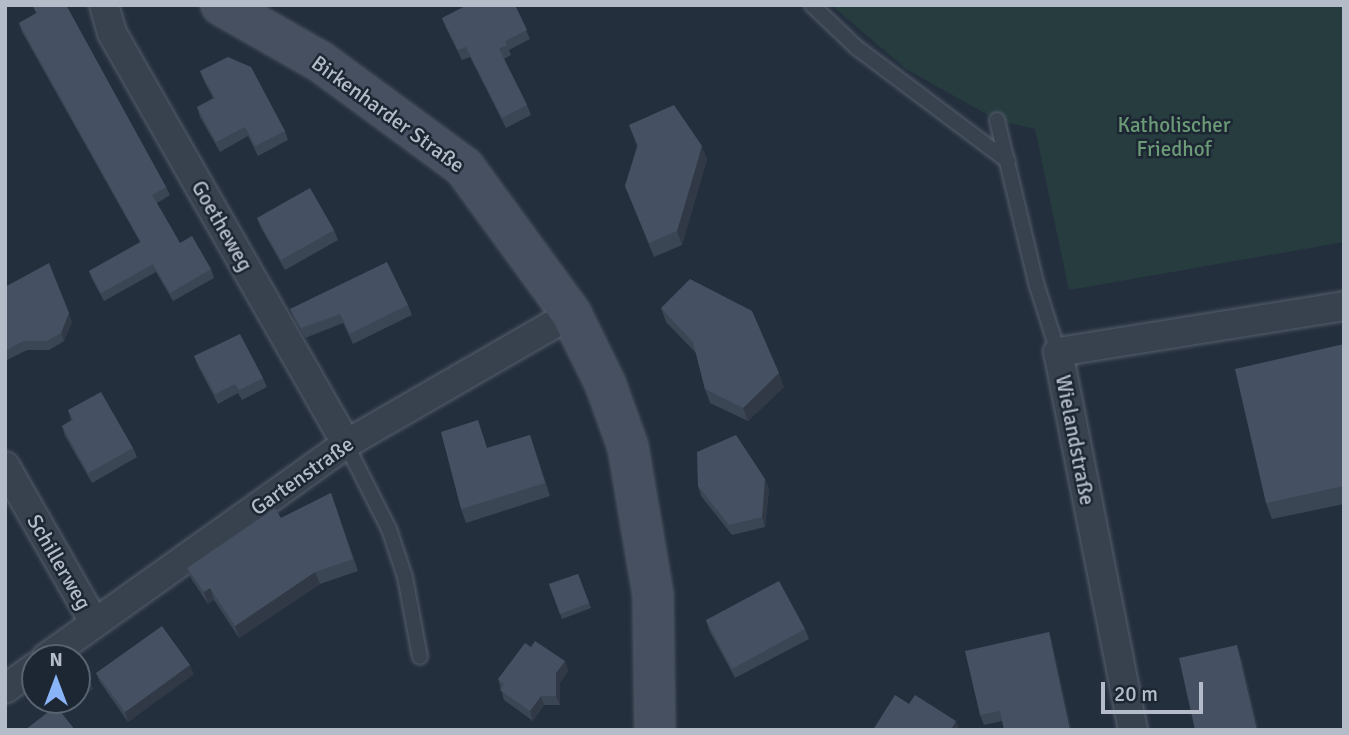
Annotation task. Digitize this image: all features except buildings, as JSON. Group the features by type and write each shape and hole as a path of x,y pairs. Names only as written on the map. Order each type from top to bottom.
{"main road":[{"name":"Birkenharder Straße","path":"221,5 321,62 464,167 571,314 605,383 628,447 653,595 655,730"}],"street":[{"name":"Goetheweg","path":"104,5 112,33 346,444"},
{"name":"Wielandstraße","path":"1133,730 1058,352 1344,306"},
{"name":"Gartenstraße","path":"65,644 346,444 571,314"},
{"name":"Schillerweg","path":"5,466 94,622"},
{"path":"5,690 21,678"}],"lane":[{"path":"812,5 856,47 1008,161"},
{"path":"997,120 1037,286 1058,352"},
{"path":"346,444 393,541 405,577 420,657"}],"green space":[{"name":"Katholischer Friedhof","path":"831,5 1344,5 1344,242 1069,290 1035,129 997,120 906,69"}]}
